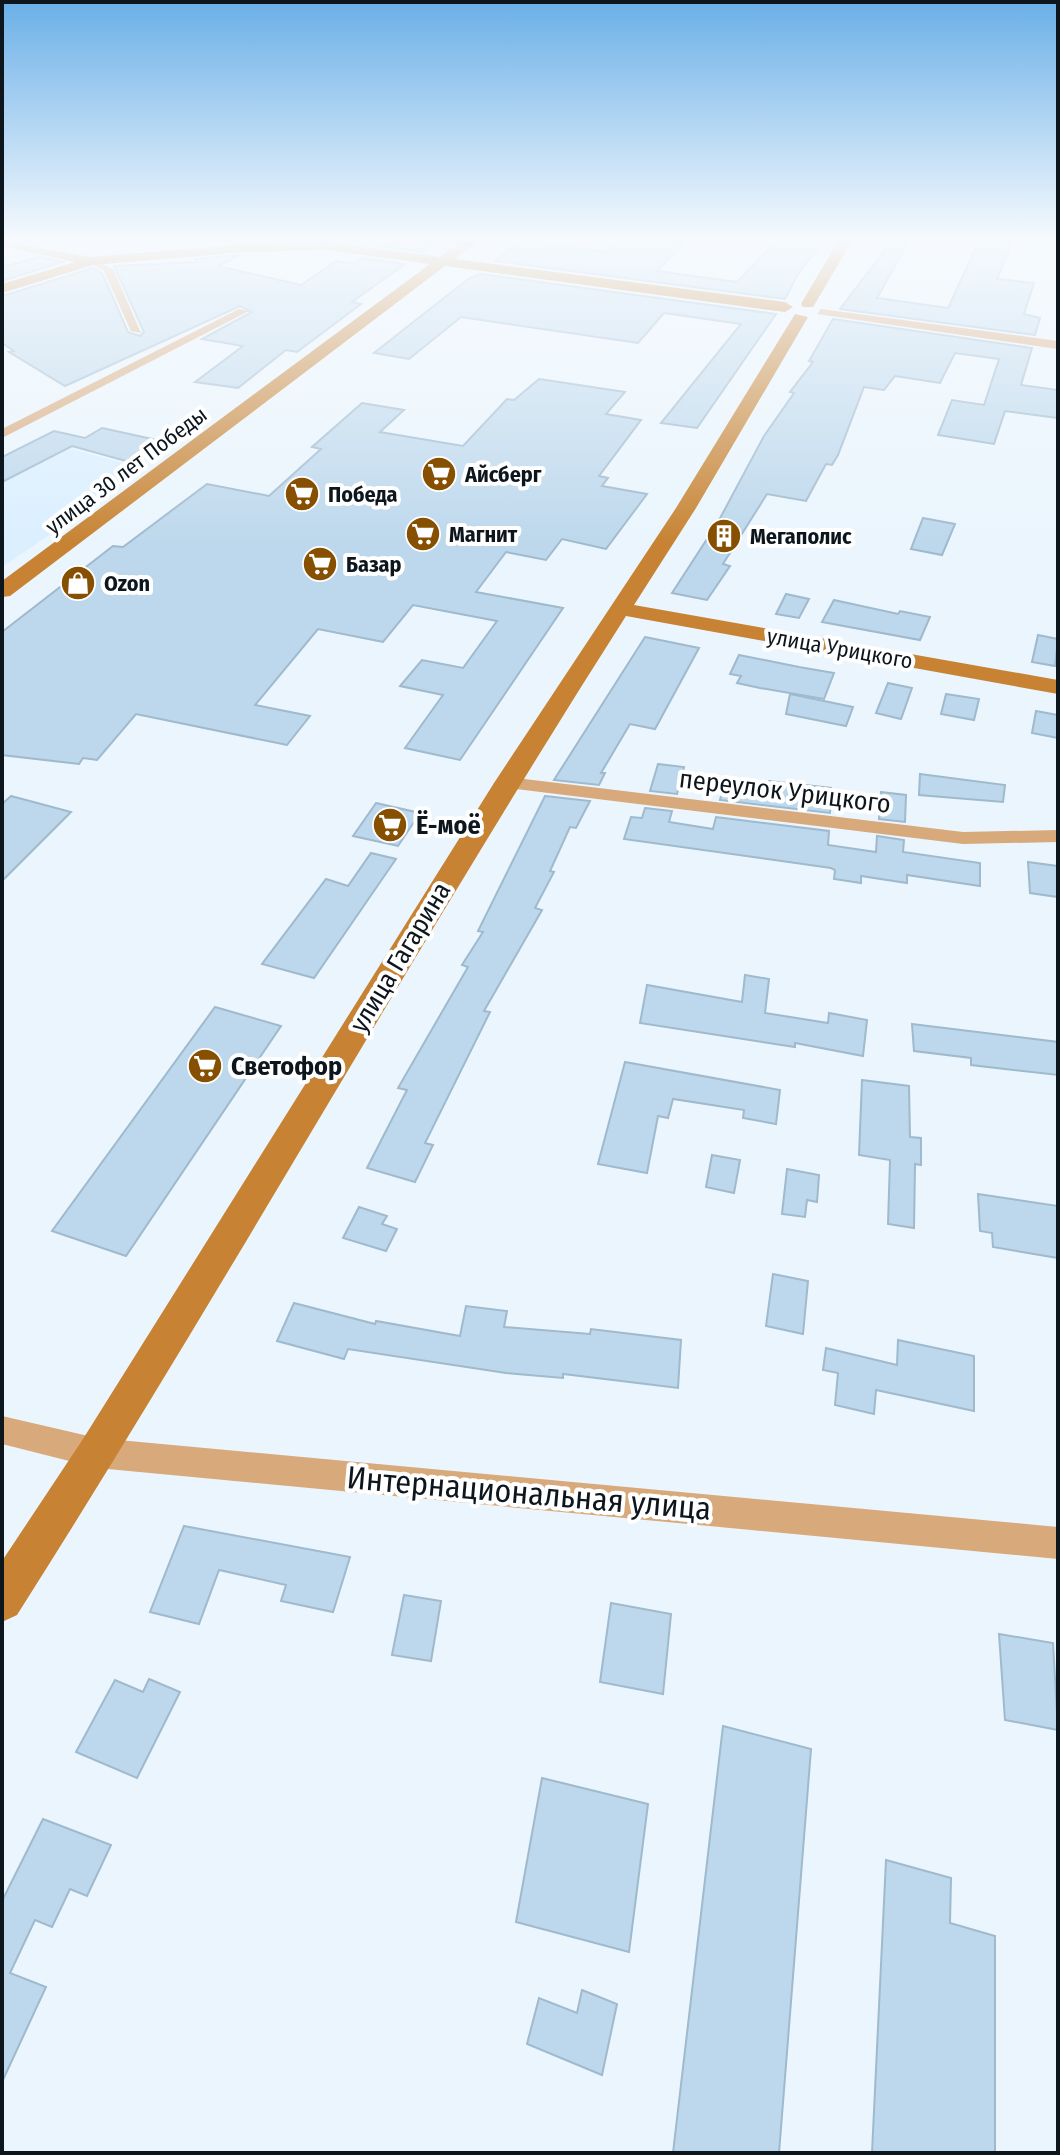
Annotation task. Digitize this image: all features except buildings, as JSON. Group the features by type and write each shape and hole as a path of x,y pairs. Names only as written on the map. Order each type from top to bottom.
{"street":[{"path":"2,434 183,342"},
{"name":"улица 30 лет Победы","path":"2,591 337,342"},
{"name":"улица Гагарина","path":"2,1600 97,1453 507,783 621,609 785,342"},
{"path":"1033,342 1058,345"},
{"name":"улица Урицкого","path":"621,609 1058,687"},
{"name":"переулок Урицкого","path":"507,783 963,838 1058,836"},
{"name":"Интернациональная улица","path":"2,1430 97,1453 1058,1543"}],"shaded area":[{"path":"64,447 146,469 2,567 2,479"}],"place":[{"name":"Айсберг","path":"439,474"},
{"name":"Победа","path":"302,494"},
{"name":"Магнит","path":"423,534"},
{"name":"Мегаполис","path":"724,536"},
{"name":"Базар","path":"320,564"},
{"name":"Ozon","path":"78,583"},
{"name":"Ё-моё","path":"390,825"},
{"name":"Светофор","path":"205,1066"}]}
